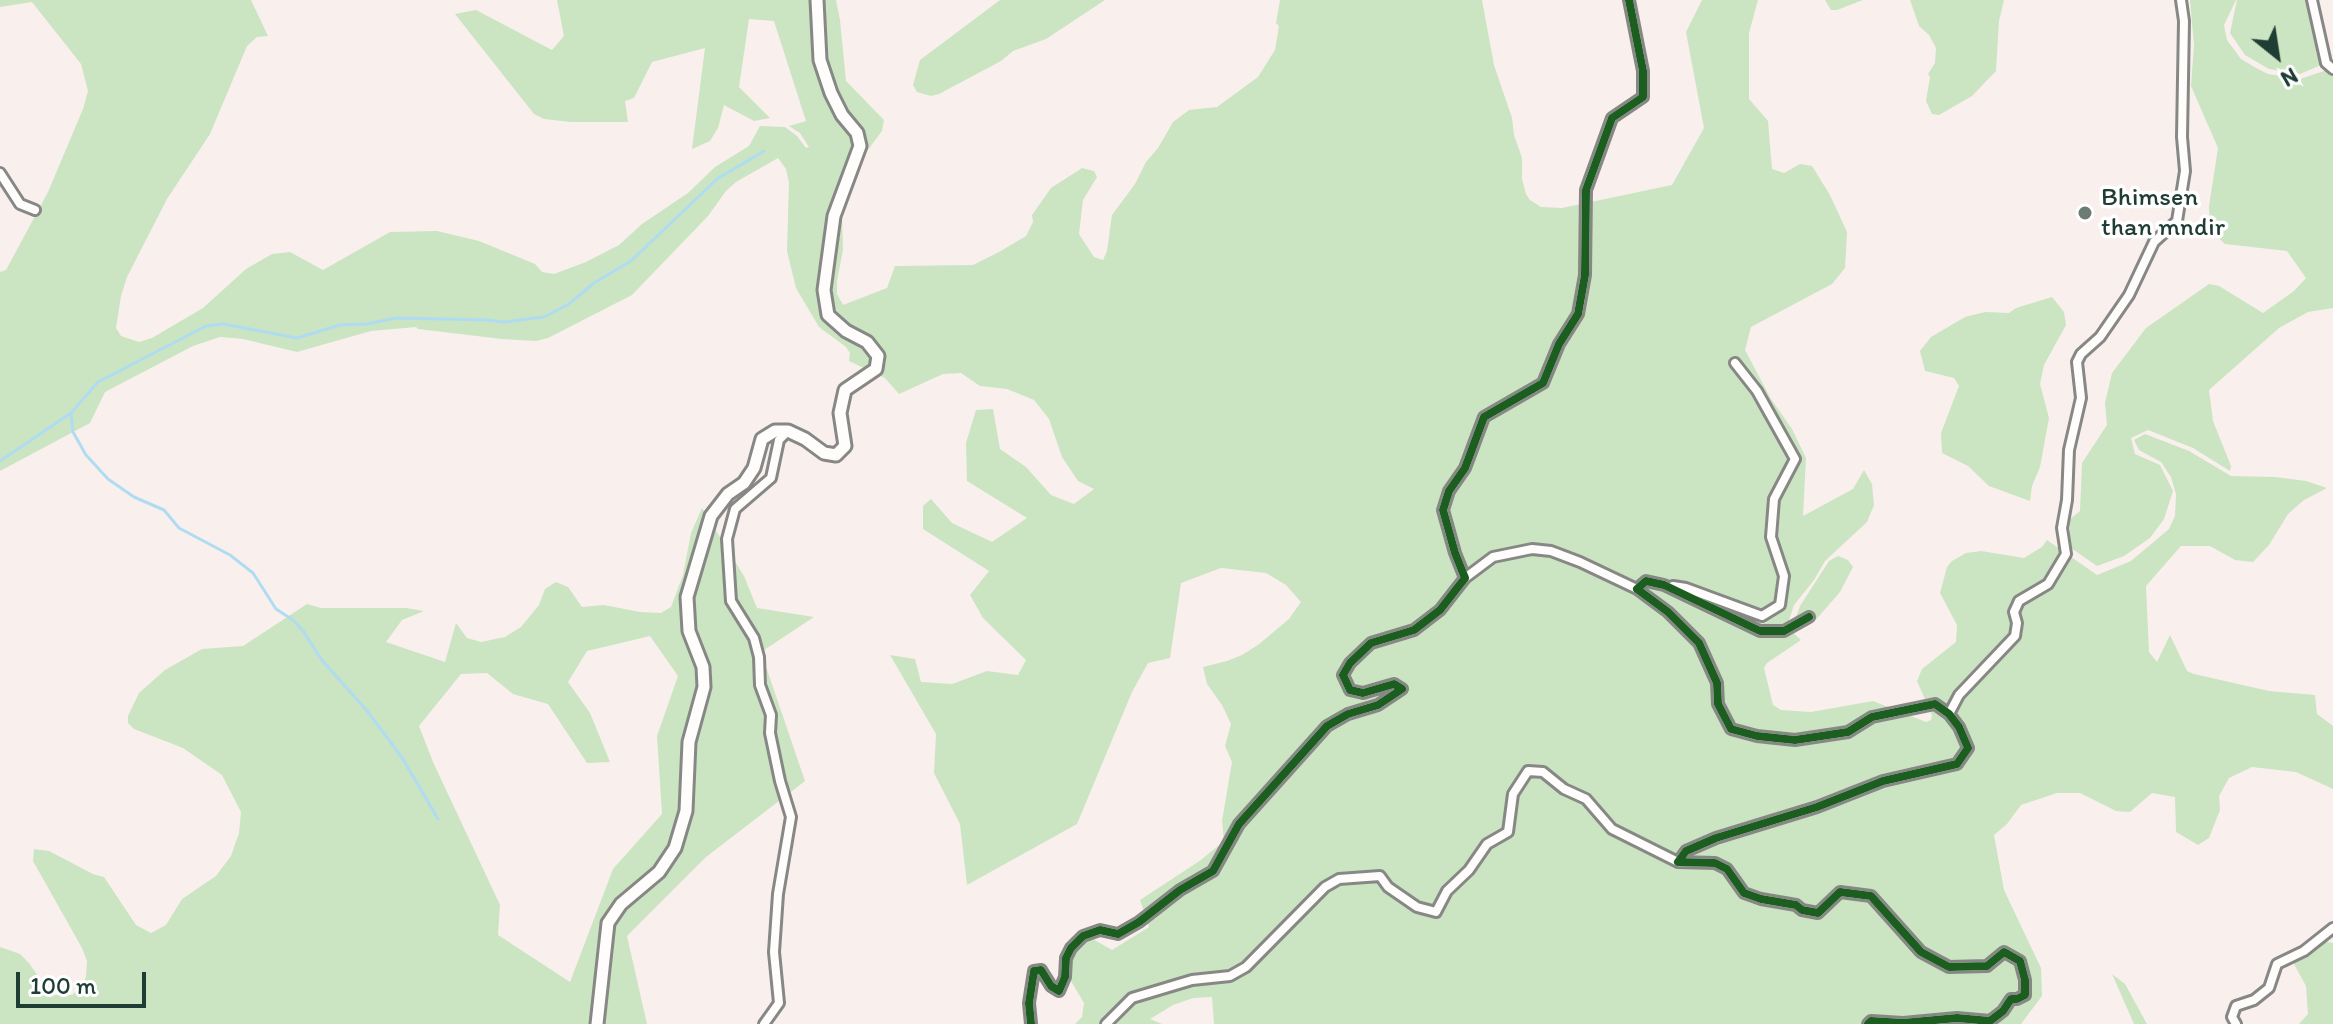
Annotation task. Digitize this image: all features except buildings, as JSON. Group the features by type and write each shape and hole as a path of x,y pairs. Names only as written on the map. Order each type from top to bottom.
{"main road":[{"path":"597,1024 608,923 621,904 659,872 675,848 686,811 689,742 704,687 703,667 689,631 687,597 711,516 728,494 744,483 754,468 762,439 775,431 788,431 824,453 836,455 845,446 840,413 845,390 876,369 878,356 867,342 846,331 828,315 824,290 834,216 860,146 857,133 842,115 831,93 820,60 817,0"}],"street":[{"path":"1465,578 1443,510 1449,491 1465,468 1484,417 1543,383 1559,344 1578,314 1585,275 1586,190 1612,118 1643,97 1643,71 1629,0"},
{"path":"1949,714 1959,695 2015,636 2017,623 2014,612 2019,601 2048,584 2066,554 2062,528 2069,450 2081,398 2077,362 2081,354 2100,337 2129,295 2154,242 2177,221 2185,171 2182,137 2184,21 2181,0"},
{"path":"2312,0 2326,63 2333,69"},
{"path":"0,173 20,204 35,210"},
{"path":"1637,589 1646,581 1686,588 1762,616 1780,605 1784,576 1771,537 1774,499 1795,459 1757,391 1735,363"},
{"path":"764,1024 779,1003 774,952 778,894 791,817 770,733 771,715 760,685 759,657 754,638 731,601 727,539 735,509 771,478 779,440 788,431"},
{"path":"1031,1024 1029,1003 1034,971 1041,970 1051,986 1059,991 1065,977 1066,958 1083,936 1100,930 1118,934 1180,890 1213,871 1239,824 1327,726 1348,714 1378,705 1402,689 1394,684 1363,693 1350,690 1343,675 1350,663 1371,643 1414,630 1440,610 1465,578 1493,557 1532,549 1551,551 1637,589 1668,612 1699,643 1717,683 1718,704 1731,729 1757,736 1795,740 1848,732 1872,717 1935,704 1949,714 1959,727 1968,748 1957,764 1883,781 1817,807 1716,838 1686,851 1678,862"},
{"path":"1664,585 1760,631 1784,631 1809,617"},
{"path":"1106,1024 1132,998 1192,980 1230,976 1246,967 1325,887 1339,879 1380,876 1388,887 1417,907 1436,912 1447,891 1469,870 1487,844 1508,832 1513,794 1528,771 1543,772 1564,789 1586,799 1612,829 1678,862 1715,863 1727,869 1744,893 1818,913 1840,892 1871,896 1921,952 1949,967 1987,966 2004,952 2020,961 2025,995 2011,999 2003,1011 1990,1021 1957,1018 1903,1023 1871,1021 1868,1024"},
{"path":"2236,1024 2232,1017 2236,1006 2254,1000 2269,988 2277,964 2304,951 2333,928"}],"green space":[{"path":"0,0 251,0 268,36 257,37 247,46 210,134 167,199 127,277 116,328 121,336 139,342 152,338 203,308 246,269 272,254 290,252 323,270 390,232 437,231 479,241 535,264 542,272 554,274 619,245 642,224 688,193 715,167 749,146 760,126 785,127 806,148 809,147 800,133 789,126 806,121 774,21 749,19 739,87 770,118 754,121 724,105 718,128 710,141 692,149 705,48 652,62 634,98 625,101 628,122 544,119 534,114 455,14 476,10 552,50 564,36 557,0 836,0 846,81 884,120 882,131 864,155 842,214 843,250 837,294 843,305 887,288 895,266 973,265 999,252 1026,236 1033,222 1032,215 1051,188 1082,168 1094,171 1097,177 1083,200 1079,234 1094,257 1103,260 1112,215 1173,122 1189,110 1217,107 1258,77 1275,50 1280,0 1482,0 1494,65 1522,158 1526,194 1541,207 1562,208 1672,185 1704,128 1686,32 1702,0 1758,0 1749,33 1749,99 1768,121 1772,169 1784,173 1800,164 1812,166 1847,232 1845,268 1832,284 1751,327 1745,350 1806,458 1803,516 1853,489 1864,470 1872,484 1874,505 1867,522 1825,561 1794,605 1787,627 1801,640 1764,668 1773,705 1781,710 1811,712 1873,701 1926,722 1931,720 1932,715 1917,681 1922,669 1956,642 1957,625 1940,593 1947,567 1966,553 1981,551 2024,558 2042,547 2047,540 2097,575 2131,561 2169,529 2175,516 2176,494 2171,477 2161,462 2139,450 2134,440 2145,434 2189,451 2231,476 2275,477 2306,481 2327,488 2304,500 2288,514 2269,545 2253,562 2235,560 2210,546 2181,546 2146,586 2149,652 2157,662 2170,635 2187,671 2194,674 2269,691 2315,695 2317,714 2333,726 2333,789 2296,772 2252,767 2229,778 2219,796 2220,810 2209,838 2198,845 2176,832 2175,797 2152,793 2130,812 2116,811 2080,793 2057,793 2021,805 1994,835 2004,890 2041,968 2042,996 2021,1024 1214,1024 1212,997 1193,998 1173,1005 1150,1019 1162,1024 1075,1024 1082,1017 1084,1003 1071,981 1067,955 1091,938 1112,950 1149,927 1140,900 1224,841 1222,821 1232,762 1225,746 1231,724 1207,684 1203,667 1242,655 1289,619 1301,602 1286,585 1266,573 1221,568 1181,583 1170,658 1148,663 1132,692 1077,824 967,885 960,824 934,773 936,734 890,655 915,659 921,682 952,684 987,671 1018,675 1026,660 983,618 970,595 989,571 923,529 923,506 931,499 952,523 992,542 1027,518 967,481 966,443 976,410 993,409 1000,449 1026,467 1051,495 1074,504 1094,489 1078,481 1062,457 1049,419 1034,400 1007,389 980,386 961,373 943,374 899,394 885,378 849,361 850,353 846,347 819,327 796,288 787,251 789,183 786,169 778,158 726,191 708,216 632,295 548,338 536,341 502,339 416,327 371,331 297,352 243,339 220,337 193,346 105,392 90,423 0,471 0,272 6,270 48,192 88,91 81,64 32,2 0,7"},
{"path":"1000,0 1105,0 1046,39 1013,51 1001,61 939,94 931,96 917,92 913,85 920,60"},
{"path":"1825,0 1863,0 1831,10"},
{"path":"1910,0 2004,0 1999,21 1996,71 1972,96 1939,115 1932,114 1926,101 1928,74 1935,63 1936,48 1929,35 1919,26"},
{"path":"2190,0 2236,0 2224,25 2227,40 2241,59 2256,68 2268,74 2300,79 2327,70 2333,76 2333,308 2308,312 2279,328 2209,390 2213,421 2231,466 2230,471 2193,448 2148,430 2131,438 2135,454 2160,465 2173,491 2164,519 2150,538 2124,556 2097,566 2071,548 2069,520 2080,511 2082,463 2107,425 2105,403 2112,373 2146,328 2209,284 2219,286 2263,313 2294,291 2306,278 2287,251 2225,244 2210,230 2209,206 2218,148 2191,86 2194,45"},
{"path":"2237,0 2312,0 2326,63 2300,74 2269,69 2245,55 2230,33"},
{"path":"2052,297 2064,312 2066,325 2044,365 2040,384 2049,418 2030,501 1989,486 1968,466 1942,453 1941,433 1959,386 1954,378 1925,371 1920,351 1931,337 1965,317 1985,312 2009,313"},
{"path":"702,508 744,576 757,608 814,617 761,652 805,781 706,857 627,936 647,1024 0,1024 0,947 20,954 51,995 72,995 83,986 86,976 87,961 82,948 33,861 34,849 49,851 104,877 136,925 151,933 166,925 182,899 216,876 231,856 239,833 241,812 222,775 183,748 134,729 128,723 128,716 139,693 165,670 202,649 243,646 307,604 321,608 406,608 424,611 402,620 386,642 445,662 456,623 467,638 481,642 505,637 521,627 539,605 545,589 556,582 568,587 582,607 604,605 661,613 671,607 683,575 691,533","holes":["650,636 678,676 657,736 662,814 613,869 570,982 498,935 500,905 419,726 461,674 487,673 513,694 548,704 587,763 610,762 590,713 568,682 587,651"]},
{"path":"1838,556 1848,560 1853,567 1840,592 1814,622 1795,630 1793,625 1800,606 1829,561"},
{"path":"2322,941 2333,943 2333,1024 2299,1024 2308,1014 2306,986 2294,964 2292,950"},
{"path":"2112,974 2125,984 2147,1024 2134,1024"}],"waterway":[{"path":"0,461 71,413 98,382 206,326 223,324 297,338 340,325 396,318 504,322 544,317 569,304 594,283 631,261 717,179 764,151"},
{"path":"71,414 73,432 86,455 108,479 134,497 164,510 179,528 230,555 253,573 276,609 304,632 321,659 368,712 403,759 438,819"}],"cycle path":[{"path":"1031,1024 1029,1003 1034,971 1041,970 1051,986 1059,991 1065,977 1066,958 1083,936 1100,930 1118,934 1180,890 1213,871 1239,824 1327,726 1348,714 1378,705 1402,689 1394,684 1363,693 1350,690 1343,675 1350,663 1371,643 1414,630 1440,610 1465,578 1443,510 1449,491 1465,468 1484,417 1543,383 1559,344 1578,314 1585,275 1586,190 1612,118 1643,97 1643,71 1629,0"},
{"path":"1809,617 1784,631 1760,631 1664,585 1646,581 1637,589 1668,612 1699,643 1717,683 1718,704 1731,729 1757,736 1795,740 1848,732 1872,717 1935,704 1949,714 1959,727 1968,748 1957,764 1883,781 1817,807 1716,838 1686,851 1678,862 1715,863 1727,869 1744,893 1818,913 1840,892 1871,896 1921,952 1949,967 1987,966 2004,952 2020,961 2025,995 2011,999 2003,1011 1990,1021 1957,1018 1903,1023 1871,1021 1868,1024"}],"place":[{"name":"Bhimsen than mndir","path":"2085,213"}]}
